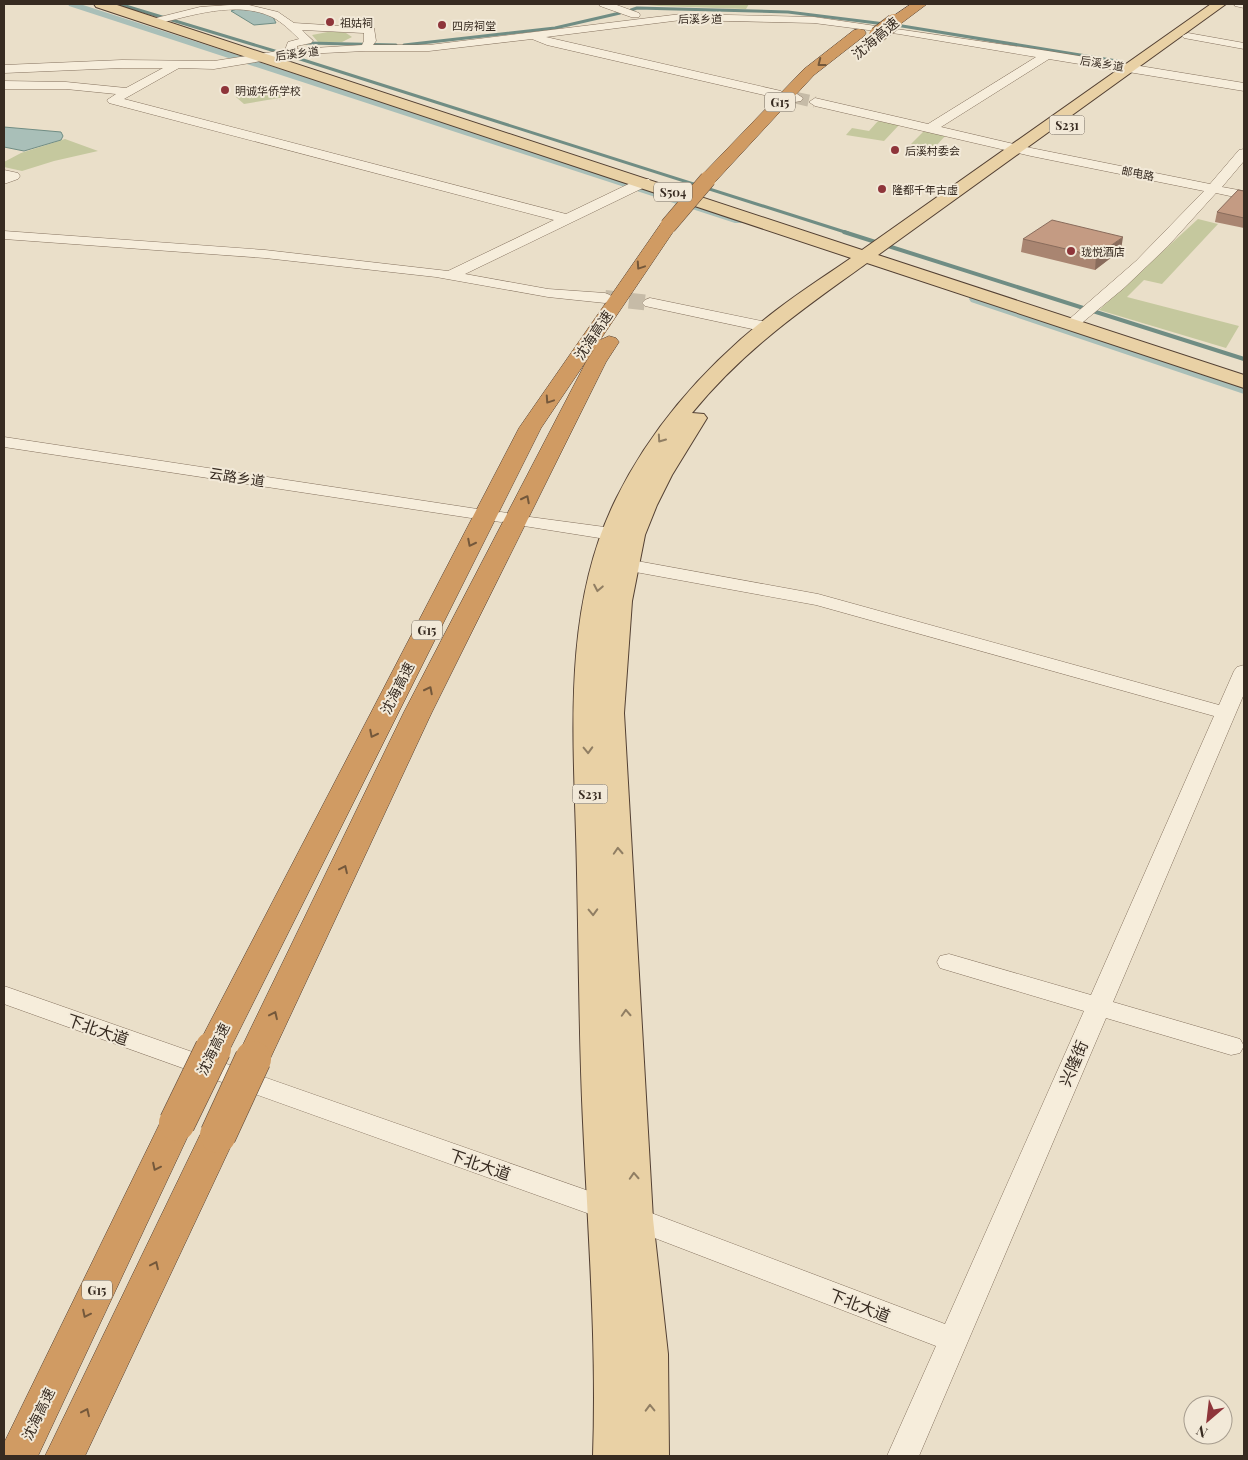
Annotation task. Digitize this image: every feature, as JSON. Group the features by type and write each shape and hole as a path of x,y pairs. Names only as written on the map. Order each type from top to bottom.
{"highway":[{"name":"沈海高速","path":"65,1456 418,712 596,362 708,178 809,72 896,4"},
{"name":"沈海高速","path":"856,54 894,22 920,4"},
{"name":"G15","path":"796,102 817,94"},
{"name":"沈海高速","path":"18,1456 212,1049 530,428 678,227 748,160"}],"main road":[{"name":"S504","path":"101,4 283,53 644,182 884,250 1072,324 1244,382"},
{"name":"S231","path":"1137,69 1219,4"},
{"name":"S231","path":"613,1456 614,1403 599,1114 588,726 589,643 598,586 612,534 631,491 658,443 720,367 766,327 884,250 1137,69 1235,4"},
{"name":"S231","path":"650,1456 649,1354 636,1219 611,713 615,630 626,565 634,534 656,484 680,443 705,407 728,381 777,334 884,250"}],"street":[{"path":"162,19 198,9 241,4 273,13 308,41 292,44 283,53"},
{"path":"609,4 635,15"},
{"path":"1239,4 1244,5"},
{"path":"569,30 635,15 681,17"},
{"name":"后溪乡道","path":"4,69 122,64 176,66 225,63 283,53 367,46 429,48 681,17 814,20 1048,54 1244,88"},
{"path":"290,26 370,30 367,46"},
{"path":"533,35 547,42 777,94"},
{"path":"1188,36 1244,46"},
{"path":"930,129 1048,54"},
{"path":"176,66 113,100 567,219"},
{"path":"4,85 38,83 88,86 129,92"},
{"name":"邮电路","path":"817,94 930,129 1244,195"},
{"path":"1072,324 1094,307 1150,255 1214,189 1244,153"},
{"path":"4,174 13,176 4,180"},
{"path":"451,275 644,182"},
{"path":"4,235 265,254 451,275 548,292 605,298"},
{"path":"650,302 766,327"},
{"name":"云路乡道","path":"4,442 471,513"},
{"path":"530,522 612,534"},
{"path":"626,565 818,600 1225,713"},
{"name":"兴隆街","path":"903,1456 1244,670"},
{"path":"949,962 1231,1046"},
{"name":"下北大道","path":"4,995 636,1219 953,1340"}],"green space":[{"path":"636,4 749,4 746,9"},
{"path":"333,31 346,33 352,37 342,42 318,42 312,35"},
{"path":"276,90 285,97 244,104 236,97"},
{"path":"878,121 899,125 884,141 846,135 852,128 869,131"},
{"path":"924,131 946,135 935,147 911,144"},
{"path":"65,139 98,151 54,161 22,171 4,167 4,162 21,153"},
{"path":"1198,219 1218,224 1162,284 1144,280 1127,297 1239,326 1226,348 1099,310"}],"water":[{"path":"243,7 272,15 276,23 254,25 231,11"},
{"path":"4,127 61,132 63,136 61,140 24,151 4,147"}],"building":[{"path":"1238,190 1244,191 1244,218 1217,212"},
{"path":"1052,220 1123,237 1096,256 1023,239"}],"waterway":[{"path":"72,4 739,221"},
{"path":"119,4 278,52 848,233"},
{"path":"631,10 637,8 788,12 885,24"},
{"path":"404,45 555,28 620,13"},
{"path":"896,25 1123,62"},
{"path":"307,43 396,45"},
{"path":"844,232 1244,359"},
{"path":"975,299 1244,390"}],"tunnel":[{"path":"797,98 815,102"},
{"path":"605,298 650,303"}],"place":[{"name":"祖姑祠","path":"330,22"},
{"name":"四房祠堂","path":"442,25"},
{"name":"明诚华侨学校","path":"225,90"},
{"name":"后溪村委会","path":"895,150"},
{"name":"隆都千年古虚","path":"882,189"},
{"name":"珑悦酒店","path":"1071,251"}]}
